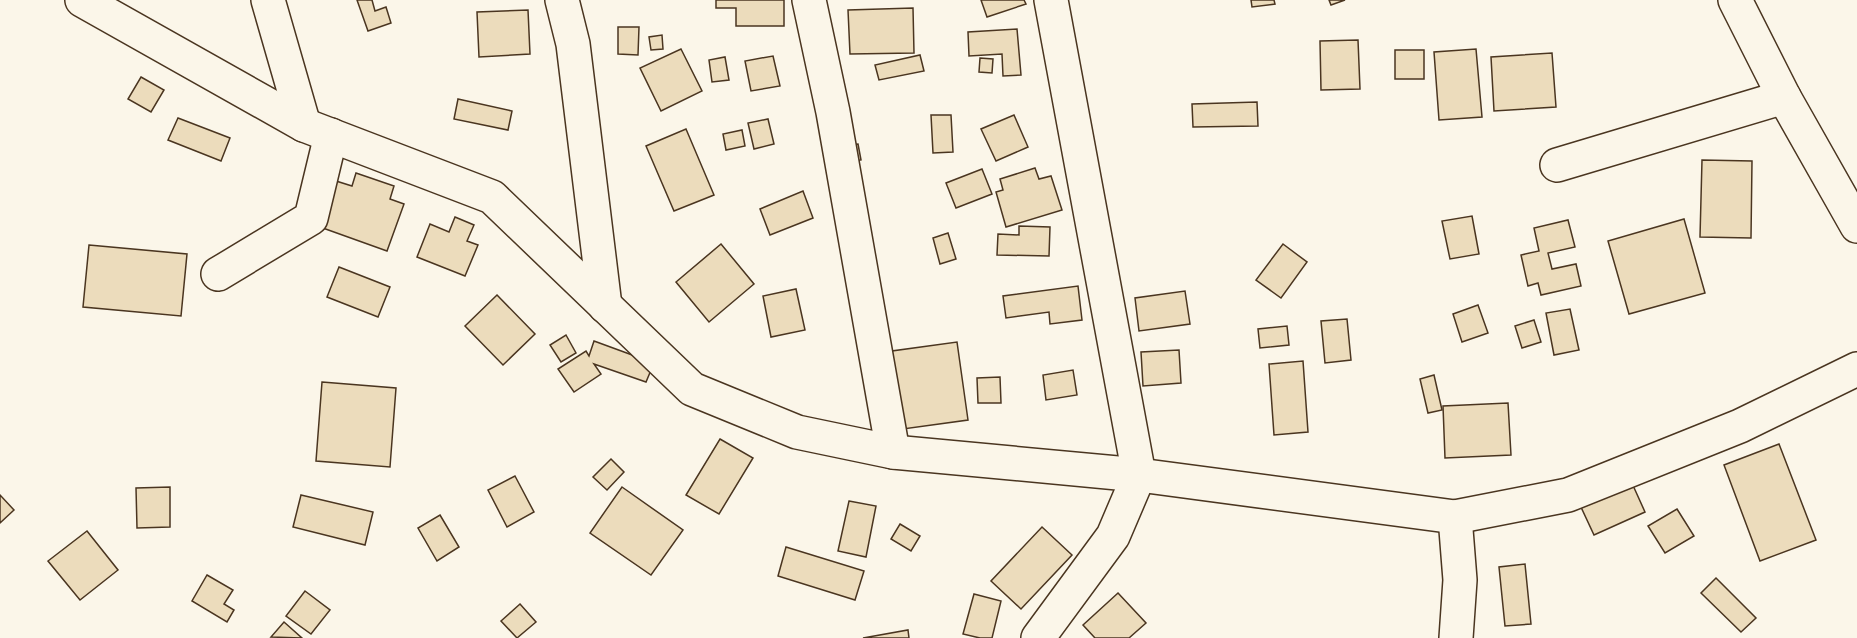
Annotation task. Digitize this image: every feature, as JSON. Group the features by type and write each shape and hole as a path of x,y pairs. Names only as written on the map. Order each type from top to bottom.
{"street":[{"path":"82,0 317,130 492,197 692,389 798,432 893,452 1139,476 1455,517 1568,495 1740,426 1857,369"},
{"path":"218,274 311,218 317,130 268,0"},
{"path":"562,0 573,44 605,306"},
{"path":"809,0 833,112 893,452"},
{"path":"1038,638 1113,536 1139,476 1051,0"},
{"path":"1735,0 1784,97 1857,226"},
{"path":"1557,165 1784,97"},
{"path":"1455,517 1460,580 1456,638"}],"building":[{"path":"357,0 372,0 375,11 386,7 391,23 368,31"},
{"path":"716,0 784,0 784,26 736,26 736,8 716,8"},
{"path":"981,0 1024,0 1026,4 987,17"},
{"path":"1251,0 1274,0 1275,4 1252,7"},
{"path":"1329,0 1345,0 1331,5"},
{"path":"913,8 914,53 850,54 848,10"},
{"path":"528,10 530,54 479,57 477,12"},
{"path":"618,27 639,27 638,55 618,54"},
{"path":"1017,29 1021,75 1003,76 1002,54 969,56 968,32"},
{"path":"662,35 663,49 651,50 649,37"},
{"path":"1358,40 1360,89 1321,90 1320,41"},
{"path":"681,49 702,91 661,111 640,68"},
{"path":"1476,49 1482,117 1439,120 1434,52"},
{"path":"1395,50 1424,50 1424,79 1395,79"},
{"path":"1552,53 1556,107 1494,111 1491,57"},
{"path":"920,55 924,71 879,80 875,65"},
{"path":"773,56 780,86 751,91 745,61"},
{"path":"725,57 729,80 712,82 709,60"},
{"path":"980,58 993,59 992,73 979,72"},
{"path":"141,77 164,90 151,112 128,99"},
{"path":"458,99 512,111 508,130 454,119"},
{"path":"1257,102 1258,126 1193,127 1192,104"},
{"path":"931,115 951,115 953,152 933,153"},
{"path":"1014,115 1028,147 996,161 981,129"},
{"path":"178,118 230,138 221,161 168,140"},
{"path":"768,119 774,144 754,149 748,123"},
{"path":"686,129 714,195 674,211 646,146"},
{"path":"742,130 745,146 726,150 723,134"},
{"path":"858,144 861,160 848,162 846,145"},
{"path":"1702,160 1752,161 1751,238 1700,237"},
{"path":"1035,168 1039,179 1051,176 1062,210 1006,227 996,192 1003,190 1000,179"},
{"path":"982,169 992,194 956,208 946,183"},
{"path":"356,173 394,186 390,199 404,204 387,251 320,227 336,181 352,186"},
{"path":"803,191 813,218 770,235 760,209"},
{"path":"1472,216 1479,254 1450,259 1442,221"},
{"path":"455,217 474,225 467,241 478,245 465,276 417,257 430,224 449,232"},
{"path":"1684,219 1705,293 1629,314 1608,241"},
{"path":"1568,220 1575,247 1548,253 1552,269 1576,264 1581,286 1541,295 1538,283 1528,286 1521,255 1539,251 1534,228"},
{"path":"1019,226 1050,227 1049,256 997,255 998,234 1019,235"},
{"path":"948,233 956,259 940,264 933,238"},
{"path":"721,244 754,284 709,322 676,282"},
{"path":"1283,244 1307,262 1281,298 1256,280"},
{"path":"89,245 187,254 181,316 83,307"},
{"path":"339,267 390,287 378,317 327,297"},
{"path":"1078,286 1082,320 1050,324 1049,312 1006,318 1003,296"},
{"path":"796,289 805,330 771,337 763,296"},
{"path":"1185,291 1190,324 1139,331 1135,298"},
{"path":"497,295 535,334 503,365 465,326"},
{"path":"1478,305 1488,333 1462,342 1453,314"},
{"path":"1570,309 1579,350 1554,355 1546,313"},
{"path":"1347,319 1351,360 1325,363 1321,321"},
{"path":"1534,320 1541,342 1522,348 1515,326"},
{"path":"1287,326 1289,345 1260,348 1258,329"},
{"path":"566,335 576,353 561,362 550,345"},
{"path":"594,341 654,363 646,382 594,364 601,374 574,392 558,369 586,351 589,356"},
{"path":"957,342 968,420 903,429 892,351"},
{"path":"1179,350 1181,383 1143,386 1141,352"},
{"path":"1303,361 1308,432 1274,435 1269,364"},
{"path":"1073,370 1077,395 1046,400 1043,375"},
{"path":"1434,375 1442,410 1428,413 1420,379"},
{"path":"1000,377 1001,403 978,403 977,378"},
{"path":"322,382 396,388 390,467 316,461"},
{"path":"1508,403 1511,455 1445,458 1443,406"},
{"path":"720,439 753,458 719,514 686,495"},
{"path":"1779,444 1816,540 1760,561 1724,465"},
{"path":"611,459 624,472 607,490 593,477"},
{"path":"515,476 534,512 507,527 488,490"},
{"path":"1631,481 1645,512 1594,535 1580,505"},
{"path":"170,487 170,527 137,528 136,488"},
{"path":"622,487 683,530 651,575 590,533"},
{"path":"0,495 14,510 0,523"},
{"path":"301,495 373,512 365,545 293,527"},
{"path":"849,501 876,506 866,557 838,551"},
{"path":"1677,509 1694,536 1665,553 1648,526"},
{"path":"440,515 459,547 437,561 418,528"},
{"path":"900,524 920,536 911,551 891,539"},
{"path":"1042,527 1072,555 1021,609 991,581"},
{"path":"87,531 118,570 80,600 48,561"},
{"path":"786,547 864,571 855,600 778,576"},
{"path":"1525,564 1531,624 1505,626 1499,567"},
{"path":"207,575 233,590 224,604 234,610 227,622 192,601"},
{"path":"1716,578 1756,618 1741,632 1701,593"},
{"path":"305,591 330,610 311,634 286,616"},
{"path":"1118,593 1146,623 1129,638 1095,638 1083,625"},
{"path":"974,594 1001,601 992,638 963,634"},
{"path":"520,604 536,622 517,638 501,621"},
{"path":"284,622 302,638 271,637"},
{"path":"908,630 909,638 863,638"}]}
